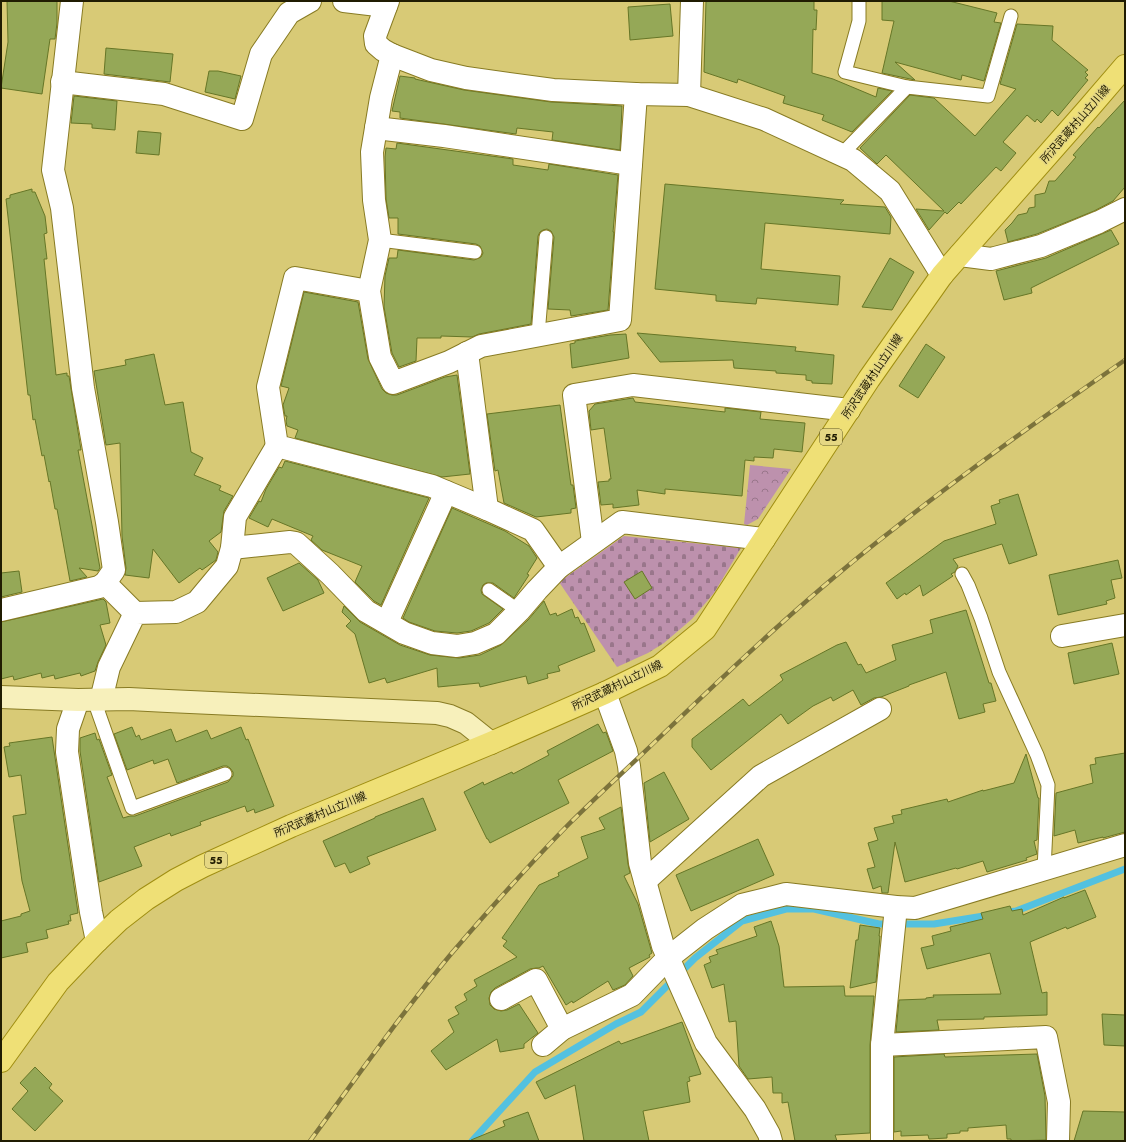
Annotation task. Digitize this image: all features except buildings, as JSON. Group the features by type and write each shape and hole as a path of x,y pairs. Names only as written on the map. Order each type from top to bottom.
{"main road":[{"name":"所沢武蔵村山立川線","path":"1,1061 58,982 97,941 119,920 146,899 176,880 291,826 605,693 660,666 705,629 849,410 942,274 1125,66"}],"street":[{"path":"1,610 99,587 105,583 114,570 83,388 62,208 53,170 72,1"},
{"path":"62,82 164,94 242,119 261,54 289,13 310,1"},
{"path":"344,1 387,4 375,36 376,44 392,55 431,70 466,78 553,90 689,95 764,119 853,160 890,191 942,274"},
{"path":"689,95 692,1"},
{"path":"392,55 381,98 372,152 374,200 380,240 368,291 380,357 393,383 449,362 481,346 620,320 636,94"},
{"path":"376,128 444,136 631,164"},
{"path":"960,255 991,259 1041,246 1099,222 1125,209"},
{"path":"105,583 135,613 176,612 197,602 227,566 232,548 235,517 277,446 268,387 295,278 368,291"},
{"path":"466,353 487,509"},
{"path":"593,542 574,395 633,386 849,410"},
{"path":"277,446 432,486 487,509 533,530 559,567"},
{"path":"387,622 446,492"},
{"path":"232,548 290,542 296,543 330,574 366,611 404,633 432,643 457,646 475,643 496,634 520,612 537,590 559,567 622,522 764,539"},
{"path":"97,941 91,912 67,752 68,728 91,700 135,613"},
{"path":"1062,636 1125,625"},
{"path":"605,693 626,751 640,863 663,946 706,1042 755,1109 769,1134 771,1141"},
{"path":"1,697 91,700 160,700 437,713 450,716 466,723 490,743"},
{"path":"645,881 761,776 880,709"},
{"path":"543,1045 562,1029 632,995 668,958 705,929 742,905 786,894 915,908 1125,846"},
{"path":"882,1141 882,1045 896,907"},
{"path":"501,998 536,980 562,1029"},
{"path":"882,1045 1046,1037 1059,1102 1058,1141"}],"lane":[{"path":"859,1 858,22 845,72 907,87 988,96 1011,16"},
{"path":"841,155 907,87"},
{"path":"538,335 546,237"},
{"path":"380,240 475,252"},
{"path":"962,574 981,618 999,672 1037,755 1048,785 1044,870"},
{"path":"489,590 520,612"},
{"path":"91,700 132,808 225,774"}],"green space":[{"path":"750,465 791,469 758,519 747,525 744,524"},
{"path":"624,536 741,548 714,593 692,619 664,643 648,653 617,667 559,582"}],"waterway":[{"path":"1008,912 1016,911 1125,869"},
{"path":"472,1141 535,1072 616,1024 641,1012 695,958 742,921 786,909 814,909 879,924 934,924 990,915"}],"railway":[{"path":"310,1141 397,1023 451,954 522,874 589,804 746,655 864,552 951,484 1037,421 1125,360"}]}
